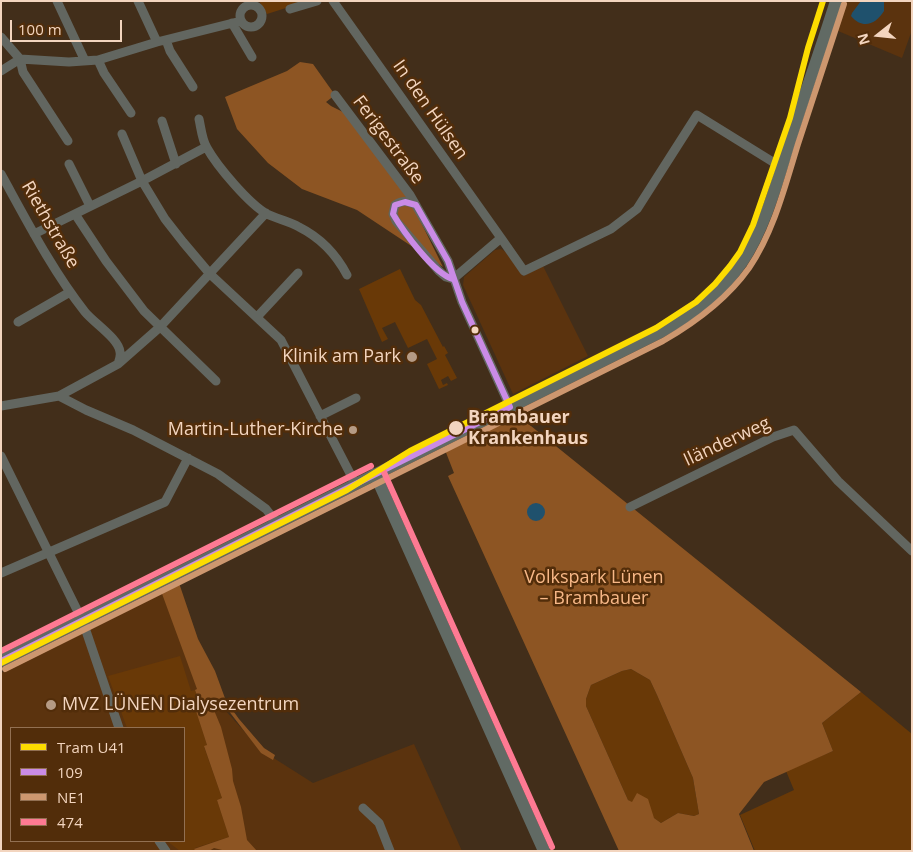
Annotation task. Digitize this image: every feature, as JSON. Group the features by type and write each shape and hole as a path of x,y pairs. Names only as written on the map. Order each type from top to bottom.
{"main road":[{"path":"1,661 355,483 660,333 710,299 736,270 749,250 764,216 836,1"},
{"path":"374,474 544,851"}],"street":[{"path":"57,1 85,61"},
{"path":"138,1 161,41 170,51 193,86"},
{"path":"290,9 317,1"},
{"name":"In den Hülsen","path":"333,1 524,271 611,229 637,209 698,115 781,167"},
{"path":"1,71 20,59 69,62 98,60 161,41 237,22 251,27 257,25 262,13 252,5 244,4 237,22 252,57"},
{"path":"1,38 20,59 23,72 68,141"},
{"path":"98,60 104,74 131,113"},
{"name":"Ferigestraße","path":"335,95 416,205 448,261 462,302 510,407"},
{"path":"199,118 206,147 228,176 254,204 266,213 300,227 326,245 347,275"},
{"path":"162,121 176,164"},
{"path":"122,134 142,181 165,219 210,274 281,340 355,483"},
{"path":"34,234 176,164 206,147"},
{"path":"69,164 90,206"},
{"name":"Riethstraße","path":"1,174 34,234 70,292 87,314 114,341 120,352 118,364"},
{"name":"Ferigestraße","path":"416,205 402,201 395,205 393,214 402,230 425,256 446,277 454,279"},
{"path":"1,406 59,396 118,364 160,326 266,213"},
{"path":"75,214 106,261 139,304 216,381"},
{"path":"454,279 501,238"},
{"path":"256,317 298,273"},
{"name":"Riethstraße","path":"18,322 70,292"},
{"path":"59,396 133,430 218,474 266,509 277,523"},
{"path":"320,416 356,398"},
{"name":"Iländerweg","path":"630,507 773,437 794,430 844,487 912,551"},
{"path":"1,456 82,620 119,727"},
{"path":"1,573 165,502 188,458"},
{"path":"362,808 379,823 390,851"}],"shaded area":[{"path":"259,1 308,1 267,14"},
{"path":"841,1 912,1 912,30 902,58 831,28"},
{"path":"501,249 506,252 523,276 543,266 588,356 513,394 463,285 464,277 495,250"},
{"path":"400,269 415,300 421,305 448,353 445,355 457,378 451,381 448,376 441,380 443,385 447,383 448,385 439,389 427,364 437,359 427,339 408,348 395,322 382,328 388,339 382,342 359,289"},
{"path":"173,582 216,700 261,750 313,783 414,744 462,851 1,851 1,673 73,638"},
{"path":"180,656 191,691 195,690 201,706 195,708 207,745 204,747 222,798 217,800 229,837 195,848 196,851 180,851 168,842 185,842 185,727 127,727 108,676"},
{"path":"631,669 650,680 693,778 699,814 694,816 678,813 661,823 628,800 586,706 586,699 591,685"},
{"path":"861,692 912,734 912,851 755,851 740,815 794,790 786,771 833,751 822,723"}],"green space":[{"path":"300,62 313,64 335,95 326,102 345,113 409,198 443,267 357,210 302,189 268,163 237,129 225,97 287,71"},
{"name":"Volkspark Lünen – Brambauer","path":"514,414 861,692 822,723 833,751 764,782 739,814 754,851 619,851 448,476 454,473 445,450","holes":["631,669 650,680 693,778 699,814 694,816 678,813 661,823 654,818 648,799 637,793 632,802 628,800 586,706 586,699 591,685 622,671"]},
{"path":"179,583 198,639 215,671 226,701 264,748 275,755 273,760 261,753 225,706 211,703 221,727 241,807 247,840 257,851 226,851 214,848 209,851 196,851 194,849 229,837 217,800 222,798 204,746 207,745 195,708 201,706 195,690 197,689 161,591"}],"water":[{"path":"861,1 884,1 884,11 881,16 869,24 860,23 851,16"},
{"path":"532,503 540,503 545,508 543,519 532,521 527,516 527,508"}],"tram line":[{"name":"U41","path":"1,663 347,490 410,451 656,328 696,302 730,266 740,252 753,225 790,118 808,48 823,1"}],"transit line":[{"name":"NE1","path":"5,669 663,341 710,309 731,290 749,268 772,224 844,4"},
{"name":"109","path":"453,279 428,261 411,241 393,214 395,205 405,202 416,205 448,261 462,302 510,407"},
{"name":"109","path":"1,661 510,407"},
{"name":"474","path":"1,651 371,466"},
{"name":"474","path":"383,470 552,847"}],"place":[{"name":"Klinik am Park","path":"412,357"},
{"name":"Brambauer Krankenhaus","path":"456,428"},
{"name":"Martin-Luther-Kirche","path":"353,430"},
{"name":"MVZ LÜNEN Dialysezentrum","path":"51,705"}]}
